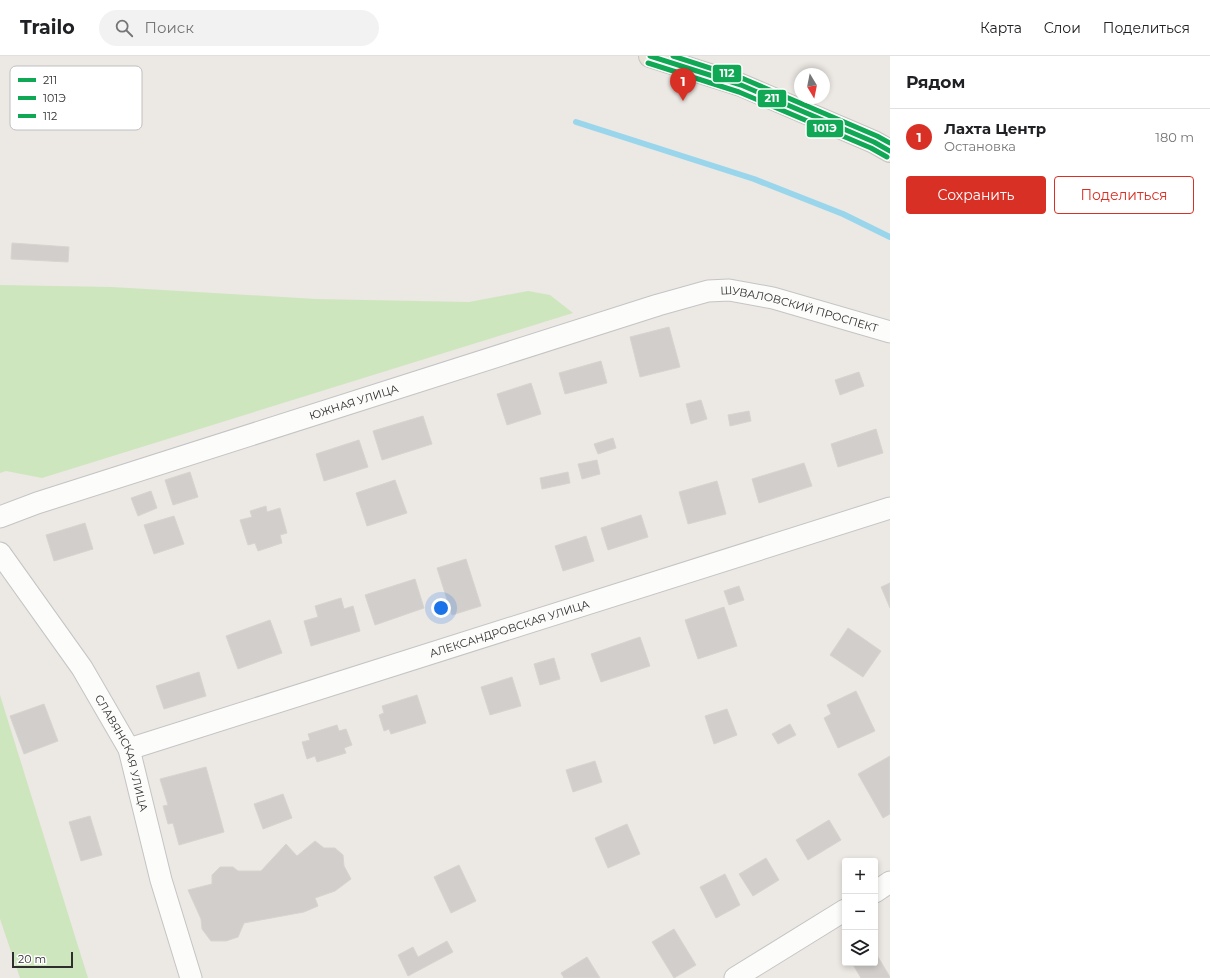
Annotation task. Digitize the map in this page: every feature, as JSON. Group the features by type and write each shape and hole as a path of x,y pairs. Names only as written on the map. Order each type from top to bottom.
{"main road":[{"path":"650,56 748,87 874,142 890,151"}],"street":[{"name":"ШУВАЛОВСКИЙ ПРОСПЕКТ","path":"708,292 729,290 773,298 890,332"},
{"name":"ЮЖНАЯ УЛИЦА","path":"0,517 38,503 321,412 658,305 708,292"},
{"name":"АЛЕКСАНДРОВСКАЯ УЛИЦА","path":"129,750 890,508"},
{"name":"СЛАВЯНСКАЯ УЛИЦА","path":"0,553 82,668 129,750 161,880 191,978"},
{"path":"878,890 890,882"},
{"path":"735,978 842,912"}],"green space":[{"path":"0,285 112,287 316,299 469,302 528,291 550,295 573,313 42,478 6,471 0,473"},
{"path":"0,695 88,978 20,978 0,919"}],"building":[{"path":"12,243 69,247 68,262 11,259"},
{"path":"669,327 680,367 640,377 630,337"},
{"path":"601,361 607,383 565,394 559,373"},
{"path":"859,372 864,386 840,395 835,380"},
{"path":"531,383 541,414 507,425 497,394"},
{"path":"701,400 707,419 691,424 686,404"},
{"path":"749,411 751,421 730,426 728,415"},
{"path":"423,416 432,444 382,460 373,431"},
{"path":"876,429 883,453 838,467 831,444"},
{"path":"613,438 616,448 598,454 594,444"},
{"path":"359,440 368,467 324,481 316,454"},
{"path":"597,460 600,474 582,479 578,464"},
{"path":"804,463 812,486 759,503 752,479"},
{"path":"190,472 198,497 173,505 165,480"},
{"path":"568,472 570,483 542,489 540,478"},
{"path":"395,480 407,513 367,526 356,493"},
{"path":"717,481 726,514 688,524 679,492"},
{"path":"151,491 157,508 138,516 131,498"},
{"path":"266,506 267,512 280,508 287,533 280,535 282,543 258,551 255,543 248,545 240,520 252,517 250,511"},
{"path":"641,515 648,537 608,550 601,528"},
{"path":"174,516 184,544 154,554 144,525"},
{"path":"85,523 93,549 54,561 46,535"},
{"path":"586,536 594,561 563,571 555,546"},
{"path":"466,559 481,606 452,615 437,568"},
{"path":"415,579 424,608 375,625 365,595"},
{"path":"890,583 890,608 881,587"},
{"path":"739,586 744,600 729,605 724,591"},
{"path":"341,598 344,609 353,606 360,631 311,646 304,621 318,617 315,606"},
{"path":"724,607 737,646 698,659 685,620"},
{"path":"270,620 282,653 238,669 226,636"},
{"path":"848,628 881,651 863,677 830,655"},
{"path":"640,637 650,666 601,682 591,654"},
{"path":"554,658 560,679 540,685 534,664"},
{"path":"199,672 206,696 164,709 156,686"},
{"path":"512,677 521,706 490,715 481,687"},
{"path":"856,691 875,731 838,748 824,718 831,714 827,705"},
{"path":"417,695 426,723 391,734 389,729 384,731 379,715 384,713 382,706"},
{"path":"44,704 58,741 24,754 10,716"},
{"path":"727,709 737,735 714,744 705,716"},
{"path":"790,724 796,735 778,744 772,734"},
{"path":"337,725 339,731 346,729 352,745 344,748 346,753 317,762 315,756 307,759 302,742 310,740 308,734"},
{"path":"890,756 890,814 883,818 858,774"},
{"path":"595,761 602,782 573,792 566,770"},
{"path":"206,767 224,832 179,845 173,823 168,824 163,806 168,805 160,779"},
{"path":"283,794 292,818 263,829 254,804"},
{"path":"90,816 102,855 81,861 69,822"},
{"path":"829,820 841,840 808,860 796,840"},
{"path":"627,824 640,854 608,868 595,838"},
{"path":"315,841 324,848 335,848 343,855 344,866 351,879 335,891 315,898 318,906 304,912 244,923 238,937 226,941 211,941 202,929 201,919 188,890 212,884 212,875 220,867 233,867 238,871 261,871 286,844 297,856"},
{"path":"766,858 779,880 753,896 739,874"},
{"path":"459,865 476,901 451,913 434,877"},
{"path":"725,874 740,905 716,918 700,887"},
{"path":"674,929 696,965 674,978 652,942"},
{"path":"447,941 453,952 408,976 398,955 413,947 418,957"},
{"path":"587,957 600,978 564,978 561,973"},
{"path":"878,957 890,977 890,978 861,978 854,966 878,966"}],"waterway":[{"path":"576,122 754,179 843,214 890,237"}],"transit line":[{"name":"211","path":"650,56 741,85 874,142 890,151"},
{"name":"112","path":"673,56 744,79 890,143"},
{"name":"101Э","path":"648,63 739,92 871,148 887,157"}],"place":[{"name":"Лахта Центр","path":"683,101"}]}
